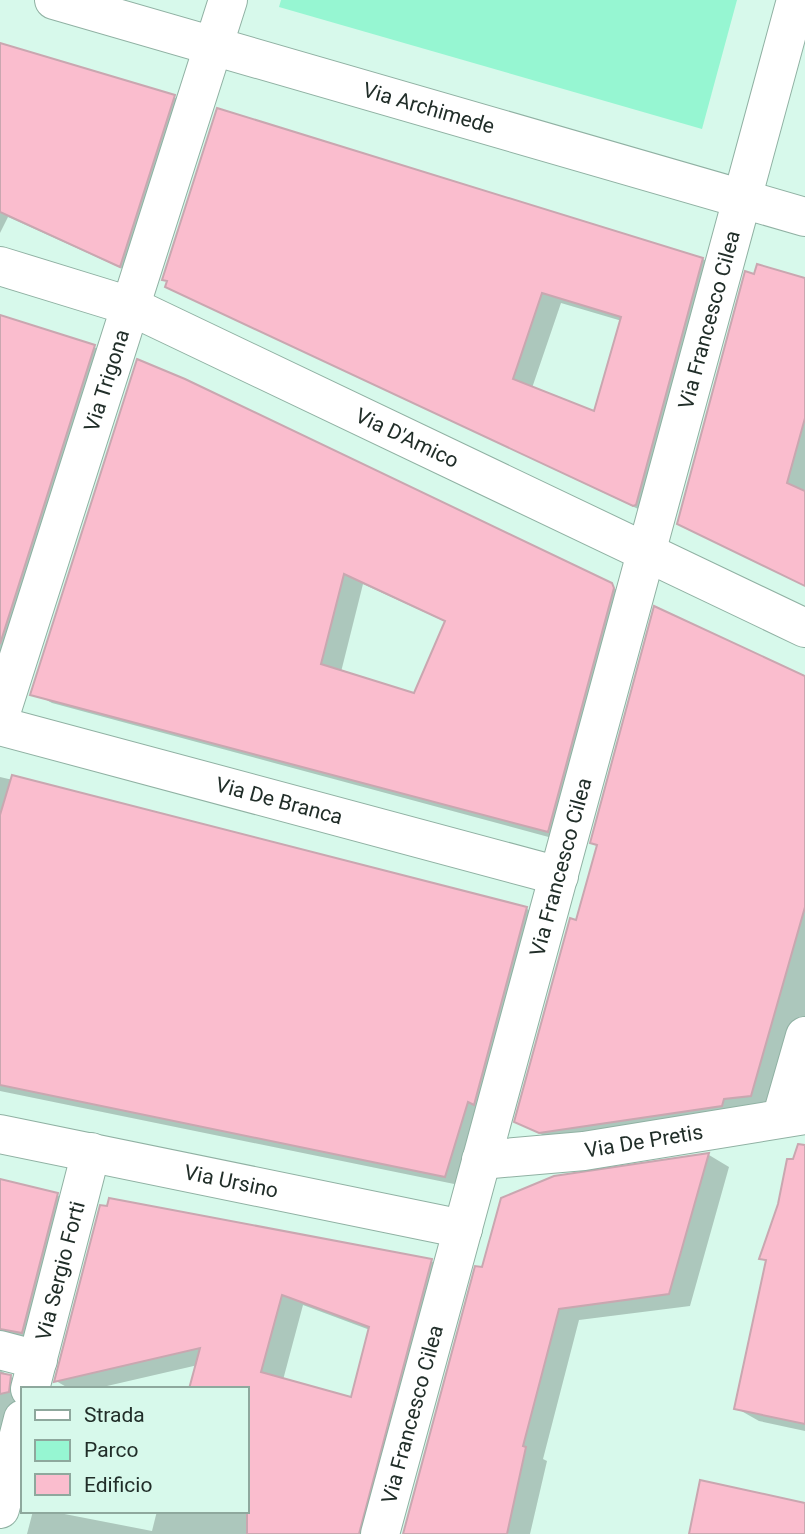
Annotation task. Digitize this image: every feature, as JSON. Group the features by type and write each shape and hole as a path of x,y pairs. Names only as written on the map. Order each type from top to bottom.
{"street":[{"name":"Via Archimede","path":"54,0 805,218"},
{"name":"Via Trigona","path":"0,716 228,0"},
{"name":"Via Francesco Cilea","path":"380,1534 744,200 796,0"},
{"name":"Via D'Amico","path":"0,266 130,306 805,628"},
{"name":"Via De Branca","path":"0,726 559,876"},
{"path":"794,1115 805,1035"},
{"name":"Via De Pretis","path":"481,1160 584,1151 794,1115"},
{"name":"Via Ursino","path":"0,1133 463,1229"},
{"name":"Via Sergio Forti","path":"34,1375 91,1152"},
{"path":"0,1350 34,1375"},
{"path":"0,1508 21,1427"}],"green space":[{"path":"281,0 737,0 702,129 279,7"}],"building":[{"path":"0,43 175,95 120,267 0,212"},
{"path":"217,108 703,258 636,505 633,506 165,287 167,281 162,280","holes":["542,293 621,317 594,411 513,379"]},
{"path":"757,264 805,278 805,418 787,483 805,491 805,586 677,524 745,271 754,274"},
{"path":"0,315 95,345 0,644"},
{"path":"137,359 185,379 612,583 614,588 548,832 30,695","holes":["344,574 445,621 414,693 321,664"]},
{"path":"654,606 805,676 805,907 751,1096 724,1099 722,1106 539,1133 514,1122 570,918 576,920 597,845 590,843"},
{"path":"12,775 527,907 474,1105 468,1102 445,1177 0,1085 0,815"},
{"path":"798,1144 805,1145 805,1424 734,1409 766,1260 759,1259 778,1204 787,1159 793,1159"},
{"path":"709,1153 669,1294 559,1309 523,1446 526,1447 507,1534 403,1534 475,1266 482,1267 501,1198 554,1176"},
{"path":"0,1179 58,1193 22,1333 0,1329"},
{"path":"109,1198 432,1259 359,1534 247,1534 248,1387 190,1387 200,1348 54,1382 100,1205 107,1206","holes":["282,1295 369,1327 351,1397 261,1372"]},
{"path":"0,1373 11,1375 9,1392 0,1394"},
{"path":"700,1480 805,1503 805,1534 689,1534"}]}
